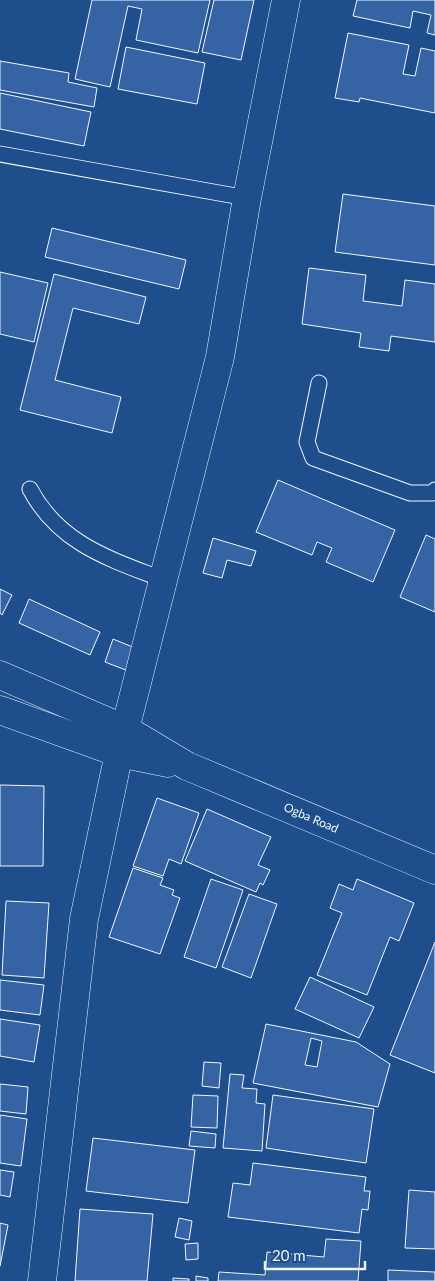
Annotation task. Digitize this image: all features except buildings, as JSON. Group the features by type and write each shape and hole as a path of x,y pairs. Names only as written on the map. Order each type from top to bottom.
{"street":[{"path":"42,1281 84,919 122,741 220,357 247,198 286,0"},
{"name":"Ogba Road","path":"0,675 122,741"},
{"name":"Ogba Road","path":"0,710 122,741 187,766 435,870"}],"lane":[{"path":"0,154 247,198"},
{"path":"319,383 307,442 313,458 410,493 432,493 435,490"},
{"path":"30,489 38,505 68,535 92,551 164,580"}]}
